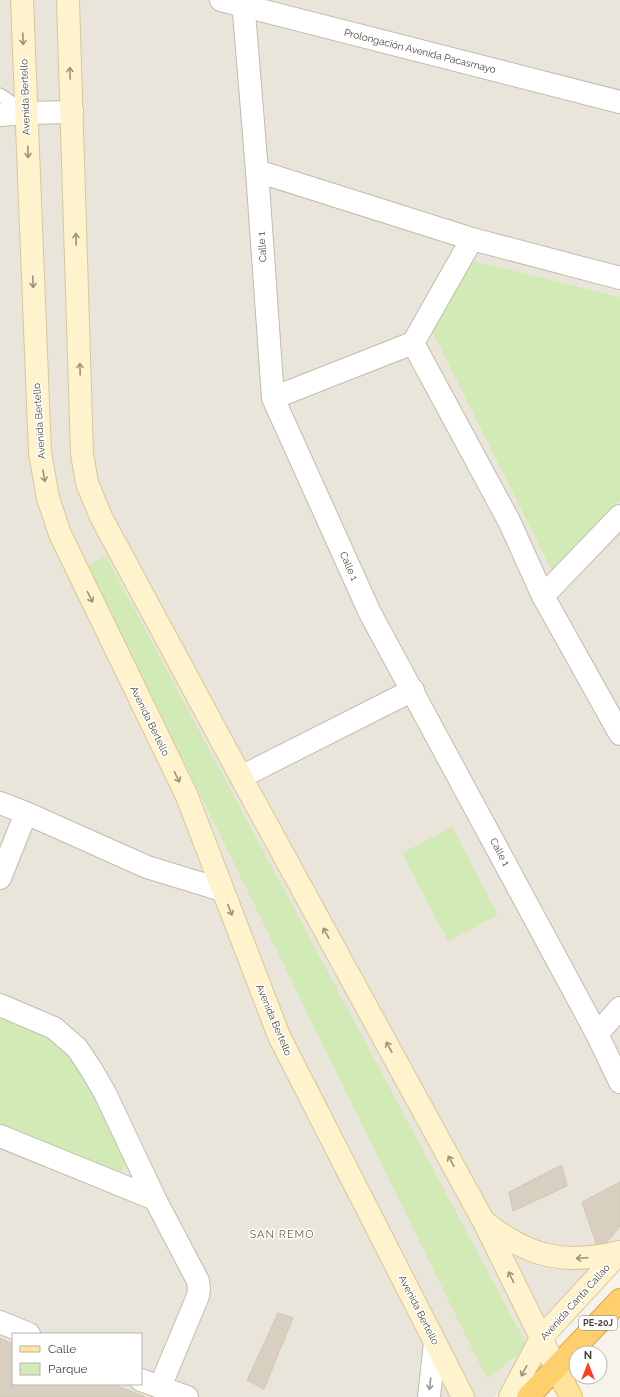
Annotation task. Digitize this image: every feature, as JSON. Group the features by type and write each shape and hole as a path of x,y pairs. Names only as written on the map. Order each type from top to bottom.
{"highway":[{"name":"PE-20J","path":"528,1397 620,1300"}],"main road":[{"name":"Avenida Bertello","path":"22,0 40,453 48,498 60,534 186,794 279,1036 463,1397"},
{"path":"68,0 82,454 87,483 101,517 241,778 484,1222 571,1397"},
{"path":"484,1222 504,1237 526,1249 550,1256 575,1259 598,1257 620,1252"},
{"name":"Avenida Canta Callao","path":"510,1397 542,1338 620,1252"}],"street":[{"name":"Prolongación Avenida Pacasmayo","path":"221,0 243,3 620,102"},
{"name":"Calle 1","path":"243,3 257,171 273,398 370,613 413,690 597,1034 620,1082"},
{"path":"0,115 72,112"},
{"path":"257,171 472,239 620,278"},
{"path":"273,398 413,343 472,239"},
{"path":"413,343 509,521 542,596 620,734"},
{"path":"542,596 620,516"},
{"path":"241,778 413,690"},
{"path":"0,803 147,867 222,890"},
{"path":"0,878 26,814"},
{"path":"0,1006 54,1028 77,1048 105,1093 155,1199 198,1281 198,1296 150,1383 187,1397"},
{"path":"597,1034 620,1008"},
{"path":"0,1136 155,1199"},
{"path":"0,1322 27,1333"},
{"path":"429,1397 435,1343"}],"lane":[{"path":"0,95 26,113"}],"shaded area":[{"path":"0,0 620,0 620,1265 494,1397 0,1397"}],"green space":[{"path":"470,260 620,297 620,500 552,571 431,329"},
{"path":"106,556 528,1347 487,1379 88,566"},
{"path":"452,827 498,915 448,941 402,853"},
{"path":"0,1013 35,1027 74,1057 130,1158 120,1173 0,1124"}],"building":[{"path":"562,1165 567,1186 513,1211 509,1192"},
{"path":"620,1182 620,1226 608,1241 598,1249 582,1202"},
{"path":"278,1313 293,1318 264,1389 247,1380"},
{"path":"0,1338 12,1344 12,1385 115,1385 145,1397 0,1397"}],"district":[{"name":"SAN REMO","path":"282,1234"}]}
